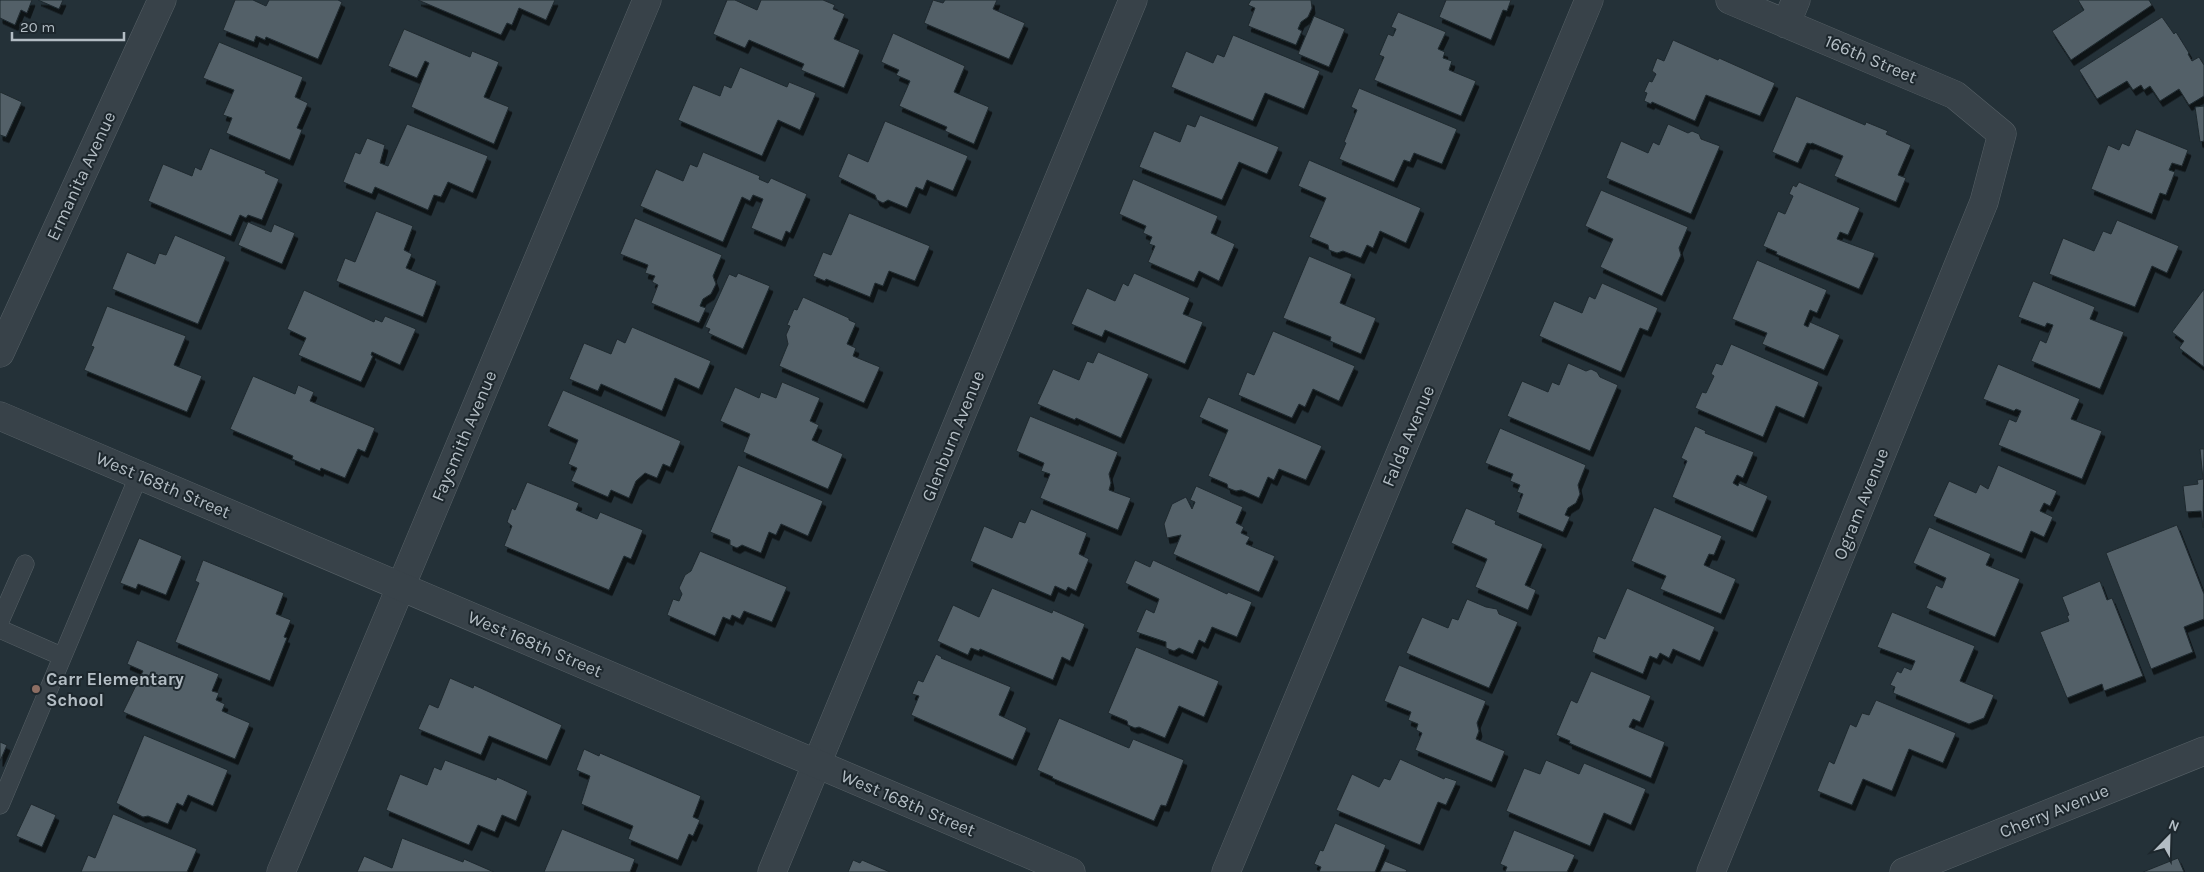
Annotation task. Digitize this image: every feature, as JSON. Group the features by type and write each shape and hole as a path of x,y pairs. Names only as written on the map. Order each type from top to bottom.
{"street":[{"name":"Ermanita Avenue","path":"0,353 162,0"},
{"name":"Faysmith Avenue","path":"281,872 647,0"},
{"name":"Glenburn Avenue","path":"772,872 1133,0"},
{"name":"Falda Avenue","path":"1226,872 1589,0"},
{"name":"166th Street","path":"1730,0 1791,12 1955,95 2002,134"},
{"name":"Ogram Avenue","path":"1712,872 1984,202 2002,134"},
{"name":"West 168th Street","path":"0,416 1070,872"},
{"name":"Cherry Avenue","path":"1904,872 2204,751"}],"lane":[{"path":"0,805 61,656 139,475"},
{"path":"0,621 25,564"},
{"path":"0,628 61,656"}],"building":[{"path":"0,0 32,0 27,13 21,10 15,25 0,18"},
{"path":"38,0 63,0 59,9"},
{"path":"235,0 253,0 266,6 269,0 338,0 342,2 318,59 266,37 265,40 256,36 254,42 223,30"},
{"path":"418,0 555,0 546,20 519,8 512,25 507,23 501,35"},
{"path":"727,0 735,0 757,10 761,0 823,0 835,5 833,9 845,14 834,39 860,50 844,88 801,70 804,64 749,40 745,48 713,34"},
{"path":"933,0 943,3 945,0 997,0 993,9 1025,23 1009,59 924,23"},
{"path":"1251,0 1311,0 1312,8 1308,17 1301,22 1298,29 1302,31 1296,45 1248,26 1255,8 1248,5"},
{"path":"1446,0 1511,0 1507,11 1503,10 1491,40 1439,17"},
{"path":"2078,0 2149,0 2152,5 2071,60 2052,31 2084,10"},
{"path":"1398,12 1446,32 1438,49 1445,52 1443,58 1452,61 1449,70 1476,81 1461,116 1374,80 1384,57 1379,55 1388,34 1393,36 1396,29 1391,27"},
{"path":"1314,16 1345,29 1329,67 1298,54"},
{"path":"2162,17 2174,34 2176,32 2192,61 2199,57 2204,65 2204,96 2189,105 2179,89 2160,101 2150,86 2144,90 2141,85 2133,90 2127,81 2097,99 2079,70"},
{"path":"404,29 470,57 472,51 499,62 484,97 509,107 494,144 411,107 429,63 425,61 417,78 388,66"},
{"path":"893,33 965,66 954,92 989,107 974,144 945,131 947,127 899,106 910,81 896,75 899,70 881,62"},
{"path":"1233,35 1320,71 1304,109 1265,93 1253,121 1171,87 1186,51 1213,63 1217,54 1224,57"},
{"path":"1673,40 1775,83 1760,116 1706,95 1695,121 1652,102 1651,104 1644,101 1647,93 1644,92 1649,81 1652,82 1656,74 1652,71 1657,58 1664,61"},
{"path":"219,42 303,77 295,97 308,103 297,128 302,130 290,160 226,133 232,118 223,115 234,90 203,78"},
{"path":"740,67 787,87 789,82 816,93 800,130 778,120 762,156 678,120 693,85 720,96 724,85 731,88"},
{"path":"1359,88 1457,129 1442,164 1414,153 1410,162 1404,160 1394,182 1339,159 1357,110 1351,107"},
{"path":"0,92 22,102 6,137 0,135"},
{"path":"1796,96 1865,125 1866,122 1888,131 1886,134 1911,145 1898,175 1906,178 1896,202 1834,176 1843,156 1812,143 1807,143 1798,163 1772,152"},
{"path":"2204,106 2204,141 2200,142 2195,107"},
{"path":"1200,115 1279,147 1267,174 1239,162 1222,200 1139,167 1154,131 1180,142 1187,124 1195,127"},
{"path":"885,121 968,156 953,191 927,180 923,190 916,187 907,208 888,200 883,203 877,200 875,195 838,177 848,153 868,162"},
{"path":"407,124 488,156 473,193 448,182 441,197 434,195 428,210 375,187 372,194 343,182 355,152 360,154 367,138 385,145 380,163 388,166"},
{"path":"1668,124 1688,133 1692,131 1699,134 1701,139 1720,146 1691,214 1606,178 1621,141 1648,153 1653,142 1659,145"},
{"path":"2136,129 2188,150 2182,166 2172,163 2169,170 2175,172 2166,195 2160,193 2152,214 2091,189 2108,145 2119,150 2122,143 2129,146"},
{"path":"210,148 266,171 265,173 279,179 262,220 248,215 246,218 240,215 231,236 148,201 163,164 192,176 195,167 201,170"},
{"path":"703,152 760,176 759,179 768,183 771,178 807,194 790,233 786,231 782,241 751,228 763,199 753,195 750,201 742,197 723,242 640,206 656,169 683,181 690,164 697,167"},
{"path":"1309,160 1421,208 1406,243 1380,231 1373,248 1367,245 1361,258 1343,251 1337,253 1329,250 1328,245 1309,237 1326,198 1298,186"},
{"path":"1133,179 1218,216 1211,233 1235,244 1219,281 1199,271 1194,282 1148,262 1155,246 1149,244 1152,237 1143,233 1146,226 1119,214"},
{"path":"1799,182 1860,208 1848,235 1840,232 1837,239 1875,253 1859,289 1776,254 1777,252 1763,246 1778,211 1785,214 1793,196 1789,194 1793,185 1796,187"},
{"path":"1601,190 1688,227 1679,248 1681,255 1662,296 1600,267 1613,239 1585,226"},
{"path":"376,211 413,226 404,250 412,254 406,268 437,281 423,317 336,281 345,258 355,262"},
{"path":"849,213 930,246 915,281 889,271 883,286 875,283 870,297 826,279 825,281 813,276 823,252 831,255"},
{"path":"635,218 722,255 713,276 716,284 711,294 703,299 700,306 706,308 699,323 651,303 658,285 652,282 655,276 645,273 648,265 620,254"},
{"path":"2117,220 2179,246 2167,273 2152,266 2135,307 2049,274 2063,238 2094,251 2103,231 2111,234"},
{"path":"248,222 271,232 274,224 295,233 282,264 238,245"},
{"path":"175,235 226,257 198,324 112,289 127,252 155,264 159,253 166,255"},
{"path":"1309,256 1352,274 1340,303 1376,318 1361,354 1330,341 1331,337 1283,318"},
{"path":"1757,260 1827,290 1817,313 1810,310 1804,325 1808,327 1810,322 1840,335 1824,370 1762,344 1767,333 1732,319"},
{"path":"738,273 770,286 743,349 708,333 710,329 705,327 729,274 736,277"},
{"path":"1134,273 1190,298 1183,314 1203,322 1185,364 1105,330 1102,337 1071,324 1087,288 1115,301 1123,283 1128,286"},
{"path":"2033,281 2095,307 2090,319 2124,332 2100,389 2031,361 2040,340 2046,343 2053,325 2047,323 2045,327 2018,317"},
{"path":"1602,283 1658,308 1648,331 1640,328 1621,372 1539,336 1554,301 1582,313 1589,296 1595,299"},
{"path":"2204,289 2204,367 2179,348 2184,341 2172,332"},
{"path":"304,290 374,322 375,319 382,322 385,316 416,329 400,365 372,352 371,355 373,356 361,382 298,355 306,338 287,329"},
{"path":"803,297 856,323 847,344 856,348 853,356 880,367 864,403 779,366 788,344 786,335 790,326 787,325 794,309 797,310"},
{"path":"107,306 186,336 174,365 202,376 187,412 84,370 94,347 91,346"},
{"path":"632,327 711,361 699,389 675,378 662,411 601,384 598,391 569,379 584,343 611,354 617,339 625,343"},
{"path":"1273,331 1355,366 1339,401 1313,389 1305,407 1299,404 1292,418 1238,395 1247,372 1254,375"},
{"path":"1731,344 1819,382 1804,418 1776,406 1763,437 1695,408 1702,392 1706,393 1714,376 1711,374 1716,363 1722,365"},
{"path":"1098,352 1149,374 1121,438 1076,418 1075,420 1037,404 1053,369 1079,380 1087,361 1093,363"},
{"path":"1568,363 1586,371 1591,369 1597,372 1600,377 1618,385 1590,451 1507,416 1522,381 1548,392 1552,382 1559,385"},
{"path":"1998,364 2080,399 2071,419 2102,431 2082,479 1998,445 2009,419 2016,422 2021,411 2016,409 2014,411 1983,399"},
{"path":"253,376 295,394 298,385 314,392 310,401 375,428 365,452 358,449 345,478 321,468 320,471 292,459 293,456 230,429"},
{"path":"782,382 820,398 810,421 819,425 812,440 843,454 828,489 743,452 750,434 720,421 735,387 759,398 761,392 776,398"},
{"path":"563,390 681,441 670,467 663,464 657,478 645,473 636,481 629,498 611,490 608,497 571,481 577,468 568,464 578,440 547,426"},
{"path":"1208,397 1322,446 1306,480 1279,469 1274,480 1268,477 1259,498 1241,490 1236,491 1228,488 1227,484 1208,476 1228,430 1199,417"},
{"path":"1030,416 1118,452 1109,474 1111,483 1109,490 1131,498 1118,530 1040,498 1050,474 1041,471 1044,463 1016,451"},
{"path":"1695,426 1706,431 1705,433 1754,452 1743,478 1737,475 1733,483 1738,486 1739,483 1768,496 1753,532 1672,497 1687,461 1681,458"},
{"path":"1500,428 1586,465 1578,485 1580,494 1576,503 1568,508 1565,515 1570,517 1563,532 1516,512 1523,494 1517,492 1520,485 1510,481 1513,474 1485,463"},
{"path":"2200,449 2204,449 2203,528 2201,511 2186,512 2183,486 2198,484 2197,480 2203,479"},
{"path":"738,465 823,501 808,536 781,524 776,535 769,532 761,553 742,545 737,548 730,545 730,540 710,532"},
{"path":"1998,465 2057,491 2050,506 2044,503 2040,511 2053,517 2044,537 2031,531 2022,553 1933,516 1949,481 1976,493 1980,484 1988,489"},
{"path":"527,482 579,503 576,510 597,519 600,512 643,530 631,559 624,556 609,590 504,546 512,526 507,522 512,508 515,510"},
{"path":"1196,486 1243,507 1236,523 1244,527 1241,533 1250,537 1246,544 1275,556 1259,592 1173,554 1181,535 1167,538 1164,524 1172,504 1186,497 1192,509 1195,502 1190,500"},
{"path":"1654,507 1722,536 1714,555 1709,554 1704,565 1736,579 1721,614 1660,589 1666,576 1631,561"},
{"path":"1466,508 1496,521 1495,524 1543,544 1525,585 1536,590 1528,610 1475,587 1487,559 1451,543"},
{"path":"1031,509 1087,533 1079,554 1089,559 1076,591 1068,587 1066,591 1055,586 1051,596 970,561 984,526 1012,538 1019,521 1025,523"},
{"path":"2177,525 2204,594 2204,619 2184,627 2193,652 2151,669 2106,553"},
{"path":"1929,527 1991,554 1986,565 2020,579 1995,637 1926,608 1936,585 1942,588 1946,578 1913,563"},
{"path":"139,538 182,556 166,595 138,584 136,589 120,583"},
{"path":"700,551 787,587 772,622 744,611 740,619 732,615 730,620 723,617 715,636 667,615 673,599 679,601 682,594 679,588 685,575 691,571"},
{"path":"203,560 284,593 276,614 291,620 284,637 287,638 270,681 175,642 199,583 195,581"},
{"path":"1135,560 1150,567 1153,560 1227,594 1228,592 1252,602 1237,637 1212,627 1205,643 1199,640 1193,654 1179,648 1174,651 1166,648 1166,642 1136,632 1146,609 1154,613 1159,599 1125,583"},
{"path":"2100,581 2107,600 2112,598 2143,676 2104,691 2102,684 2067,698 2040,632 2069,621 2067,616 2069,615 2062,597"},
{"path":"992,588 1052,613 1053,610 1085,624 1070,661 1062,657 1053,680 980,649 979,651 971,648 968,655 937,641 953,605 979,617"},
{"path":"1627,588 1715,627 1700,661 1673,649 1669,658 1660,653 1657,659 1650,656 1643,674 1592,652 1598,636 1605,639"},
{"path":"1467,599 1486,607 1497,609 1499,614 1518,622 1489,688 1406,653 1422,617 1448,628 1452,618 1458,620"},
{"path":"1892,612 1975,646 1960,681 1994,695 1984,718 1969,724 1893,693 1895,687 1890,685 1897,671 1901,673 1904,667 1911,670 1915,661 1877,647"},
{"path":"137,640 219,674 212,691 219,693 216,700 225,704 222,711 250,723 235,759 123,712 143,671 127,664"},
{"path":"1136,647 1219,681 1204,717 1179,706 1165,738 1139,727 1135,728 1128,725 1127,721 1108,713"},
{"path":"936,654 941,658 1011,687 999,715 1027,728 1013,760 911,715 919,696 912,694 918,680 923,682"},
{"path":"1399,665 1486,701 1477,723 1479,731 1476,739 1505,751 1492,782 1415,750 1422,733 1416,730 1418,724 1408,720 1411,712 1384,701"},
{"path":"1591,671 1651,696 1640,722 1633,719 1629,727 1665,742 1651,778 1569,743 1570,741 1556,735 1571,700 1577,703"},
{"path":"450,678 473,688 474,685 562,725 547,760 489,736 481,755 418,729 429,704 438,708"},
{"path":"1876,700 1956,733 1943,763 1909,749 1892,791 1863,779 1852,805 1817,791 1829,761 1834,764 1850,724 1856,727 1862,713 1869,715"},
{"path":"1059,718 1129,748 1133,739 1184,760 1166,806 1161,805 1154,821 1037,770"},
{"path":"144,735 228,770 213,806 188,795 183,806 177,803 168,824 148,816 143,817 116,803"},
{"path":"0,742 7,745 0,761"},
{"path":"584,749 599,756 600,753 701,796 693,817 700,820 693,836 689,834 678,860 628,839 633,826 581,804 590,776 576,770"},
{"path":"1400,759 1444,779 1445,777 1457,781 1446,805 1438,802 1420,845 1336,810 1352,774 1379,787 1384,778 1390,780"},
{"path":"445,760 496,780 497,777 528,791 516,821 502,815 495,832 478,825 469,845 386,810 400,774 427,785 434,767 441,770"},
{"path":"1546,760 1579,774 1584,763 1646,789 1631,825 1604,813 1590,846 1506,811 1524,768 1540,774"},
{"path":"31,804 56,815 42,847 16,836"},
{"path":"113,814 197,849 187,872 81,872 88,855 95,858"},
{"path":"1335,823 1386,845 1375,872 1319,872 1321,867 1314,864 1320,850 1323,851"},
{"path":"562,829 635,859 630,872 544,872"},
{"path":"1514,830 1575,855 1567,872 1505,872 1507,867 1500,864"},
{"path":"402,838 463,862 464,859 494,872 357,872 364,856 392,868"},
{"path":"2178,858 2184,872 2143,872"},
{"path":"853,860 860,863 862,860 890,872 848,872"},
{"path":"1385,861 1407,870 1406,872 1380,872"}],"place":[{"name":"Carr Elementary School","path":"36,689"}]}
